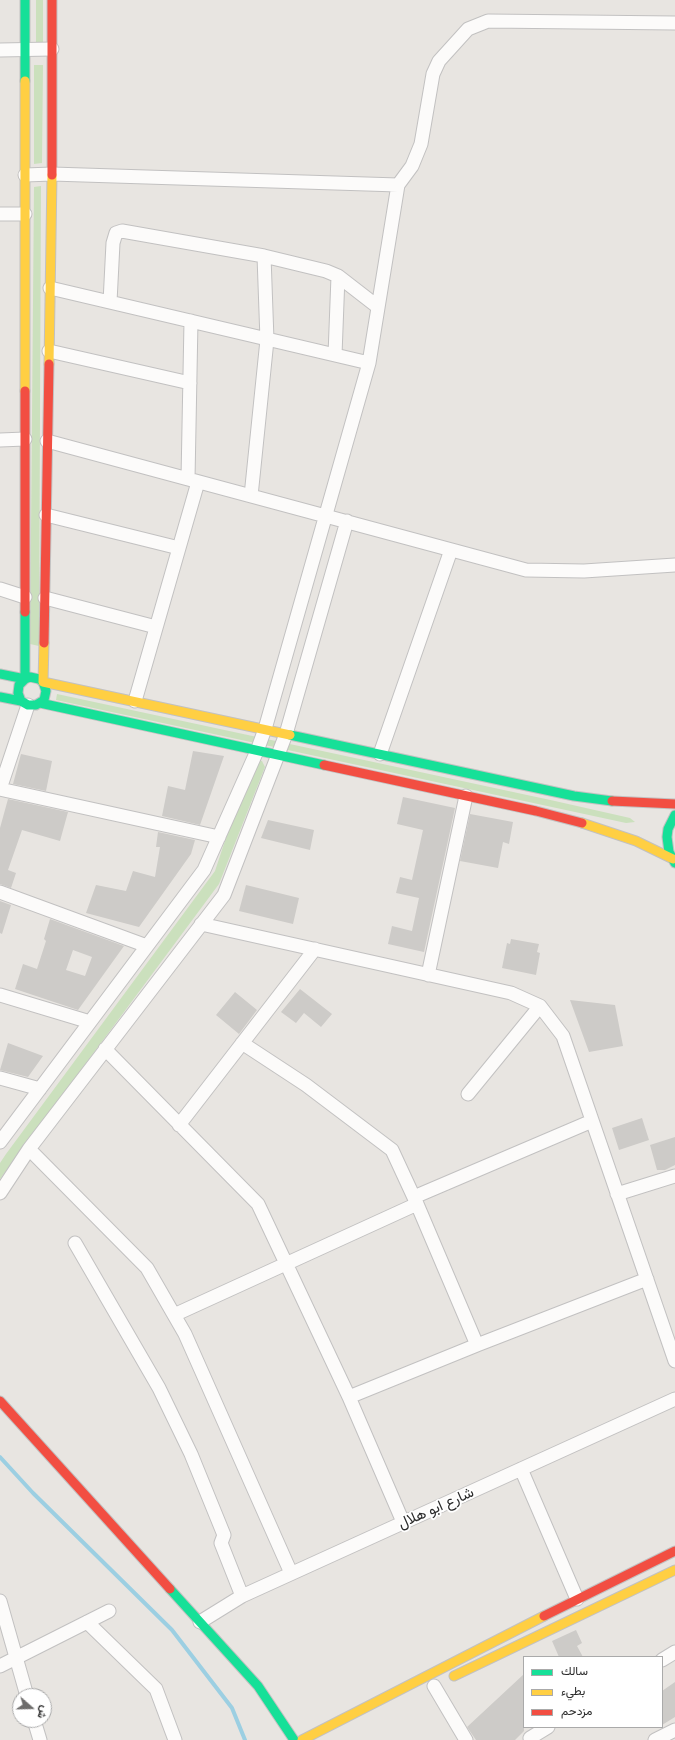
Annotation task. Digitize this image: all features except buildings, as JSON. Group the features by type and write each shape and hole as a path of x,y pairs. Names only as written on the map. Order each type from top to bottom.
{"main road":[{"path":"25,0 25,679 18,689 30,703"},
{"path":"30,703 44,700 46,691 43,682 52,174 52,0"},
{"path":"0,674 25,679 35,677 43,682 574,796 623,802 675,804"},
{"path":"0,697 466,796 604,829 636,841 674,861"},
{"path":"674,861 667,845 667,837 668,829 675,815"},
{"path":"0,1401 258,1686 294,1740"},
{"path":"302,1740 577,1599 675,1551"},
{"path":"438,1684 675,1570"}],"street":[{"path":"0,1142 204,870 257,751 265,729 369,363 398,185 412,166 422,144 433,74 439,61 468,29 488,21 675,23"},
{"path":"0,50 52,49"},
{"path":"25,175 52,174 398,185"},
{"path":"0,214 25,214"},
{"path":"110,302 113,243 116,233 122,231 264,256 326,270 338,276 378,307"},
{"path":"251,496 267,340 264,256"},
{"path":"335,355 338,276"},
{"path":"50,288 369,363"},
{"path":"135,701 179,548 193,481 190,383 191,321"},
{"path":"49,351 190,383"},
{"path":"0,440 25,439"},
{"path":"47,441 526,570 584,571 675,564"},
{"path":"46,515 179,548"},
{"path":"0,1193 29,1148 224,895 279,756 348,521"},
{"path":"380,754 451,550"},
{"path":"0,589 25,597"},
{"path":"45,598 156,627"},
{"path":"30,703 0,789 219,837"},
{"path":"428,975 466,796"},
{"path":"0,892 147,946"},
{"path":"201,924 511,993 540,1006 563,1036 675,1361"},
{"path":"180,1125 315,949"},
{"path":"0,995 90,1022"},
{"path":"468,1094 540,1006"},
{"path":"242,1043 306,1085 392,1150 416,1200 477,1345"},
{"path":"105,1050 258,1204 349,1397 404,1522"},
{"path":"0,1078 40,1089"},
{"path":"174,1315 286,1264 416,1200 592,1121"},
{"path":"29,1148 147,1268 185,1334 291,1573"},
{"path":"617,1194 675,1176"},
{"path":"75,1243 159,1388 191,1454 224,1535 221,1543 242,1596"},
{"path":"349,1397 477,1345 647,1279"},
{"name":"شارع ابو هلال","path":"200,1622 242,1596 675,1399"},
{"path":"522,1469 577,1599"},
{"path":"0,1601 25,1688"},
{"path":"0,1666 109,1611"},
{"path":"87,1622 156,1689 175,1740"},
{"path":"663,1659 675,1652"},
{"path":"438,1684 466,1740"},
{"path":"36,1728 40,1740"},
{"path":"530,1738 546,1728"},
{"path":"655,1740 675,1730"}],"green space":[{"path":"36,0 43,0 43,43 36,42"},
{"path":"34,65 43,65 42,163 34,164"},
{"path":"41,186 39,646 30,644 34,187"},
{"path":"57,694 555,801 630,818 635,822 626,823 56,700"},
{"path":"254,759 262,761 265,767 219,884 0,1179 0,1163 6,1154 215,871 251,762"}],"waterway":[{"path":"0,1457 33,1493 172,1630 232,1708 245,1740"}],"traffic: fast":[{"path":"25,0 25,81"},
{"path":"0,674 25,679 30,677 39,679 43,682 46,691 44,700 36,705 28,705 21,701 18,693 19,685 25,679 25,612"},
{"path":"0,697 21,701"},
{"path":"40,703 324,765"},
{"path":"290,735 574,796 612,801"},
{"path":"675,815 668,829 667,837 669,852 675,863"},
{"path":"170,1589 258,1686 294,1740"}],"traffic: slow":[{"path":"25,81 25,391"},
{"path":"49,364 52,175"},
{"path":"44,643 43,682 290,735"},
{"path":"582,823 636,841 673,859"},
{"path":"454,1676 675,1570"},
{"path":"302,1740 544,1616"}],"traffic: jam":[{"path":"52,0 52,175"},
{"path":"44,643 49,364"},
{"path":"25,391 25,612"},
{"path":"324,765 536,811 582,823"},
{"path":"612,801 675,804"},
{"path":"0,1401 170,1589"},
{"path":"544,1616 675,1551"}]}
